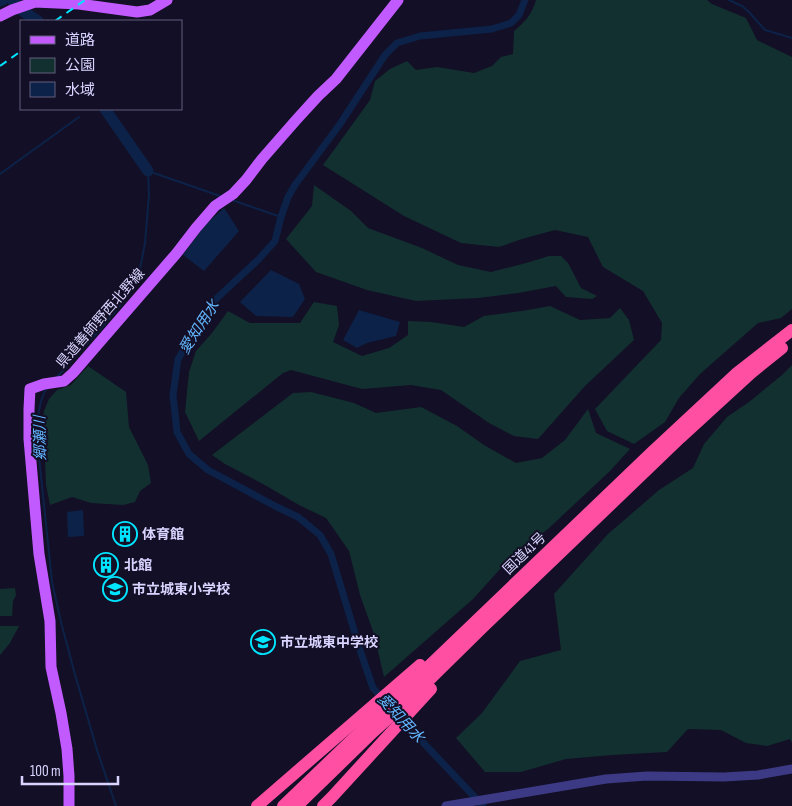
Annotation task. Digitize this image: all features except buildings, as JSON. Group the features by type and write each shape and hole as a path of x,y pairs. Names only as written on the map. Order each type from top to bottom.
{"highway":[{"name":"国道41号","path":"292,804 367,725 412,689 645,458 730,379 792,330"},
{"name":"国道41号","path":"477,626 751,373 792,340"},
{"path":"322,806 332,801 385,739 412,689 439,649 477,626"},
{"path":"260,805 412,689"}],"main road":[{"path":"0,16 33,2 79,4 137,12 150,10 167,0"},
{"name":"県道善師野西北野線","path":"69,806 67,749 50,666 50,621 39,554 29,439 30,390 44,384 64,381 73,373 215,206 232,194 246,180 262,159 318,96 336,79 398,0"}],"street":[{"path":"446,806 606,779 627,777 724,778 792,769"}],"green space":[{"path":"536,0 707,0 712,4 746,18 757,40 792,57 792,309 781,318 758,323 700,374 679,398 665,422 634,444 607,431 595,409 661,340 662,323 643,291 603,267 588,237 555,230 499,247 461,243 404,216 323,165 370,100 375,81 390,69 407,61 416,70 437,67 474,73 492,66 501,57 513,54 514,31 528,17"},
{"path":"314,185 351,211 368,228 422,248 458,265 491,272 549,256 561,256 568,263 581,288 597,296 592,299 566,297 556,286 478,298 416,301 367,290 316,272 286,239 312,206"},
{"path":"314,302 337,306 339,325 333,342 362,356 389,348 408,335 408,321 464,327 484,316 550,306 580,320 610,318 620,308 629,320 634,340 585,386 538,439 514,436 489,423 441,390 411,385 362,389 291,370 283,373 199,441 185,412 189,372 196,351 228,311 250,323 300,323"},
{"path":"792,365 792,743 790,739 767,746 746,743 721,730 688,729 667,752 566,759 521,772 485,772 456,738 482,713 520,661 561,650 554,594 608,534 659,490 693,468 704,444 727,417 749,402"},
{"path":"88,366 126,392 129,427 148,465 151,483 140,491 135,502 123,505 91,503 72,497 50,505 46,485 45,461 41,446 44,411 49,399 57,390 71,385"},
{"path":"311,392 354,403 376,413 421,407 457,426 484,445 516,463 542,458 565,440 588,409 596,433 630,449 610,471 548,529 511,557 473,599 384,677 374,634 360,595 349,551 326,518 299,505 212,455 293,393"},
{"path":"15,588 16,595 13,601 12,616 0,616 0,589"},
{"path":"0,626 19,626 10,643 0,655"}],"water":[{"path":"224,208 239,231 204,271 183,255 205,225"},
{"path":"271,270 299,284 305,299 293,317 256,316 240,302"},
{"path":"359,310 400,322 396,336 367,343 357,348 343,340"},
{"path":"83,510 84,536 68,537 67,512"}],"waterway":[{"name":"郷瀬川","path":"12,0 24,12 36,20"},
{"name":"愛知用水","path":"384,700 373,688 331,554 320,535 298,517 208,470 189,454 177,432 173,395 178,359 216,299 259,259 275,241 288,197 295,185 340,124 385,55 397,43 420,36 492,29 511,23 519,15 525,0"},
{"path":"729,0 742,6 765,30 792,38"},
{"name":"郷瀬川","path":"106,110 148,171"},
{"path":"0,174 79,117"},
{"name":"郷瀬川","path":"57,377 103,326 130,293 138,279 145,243 149,195 148,171 220,196"},
{"path":"232,200 281,217"},
{"name":"郷瀬川","path":"47,388 40,405 37,437 52,582 74,671 97,750 116,806"},
{"name":"愛知用水","path":"401,719 483,806"}],"railway":[{"path":"56,20 85,0"},
{"path":"0,66 20,52"}],"place":[{"name":"体育館","path":"125,534"},
{"name":"北館","path":"106,565"},
{"name":"市立城東小学校","path":"115,589"},
{"name":"市立城東中学校","path":"263,642"}]}
